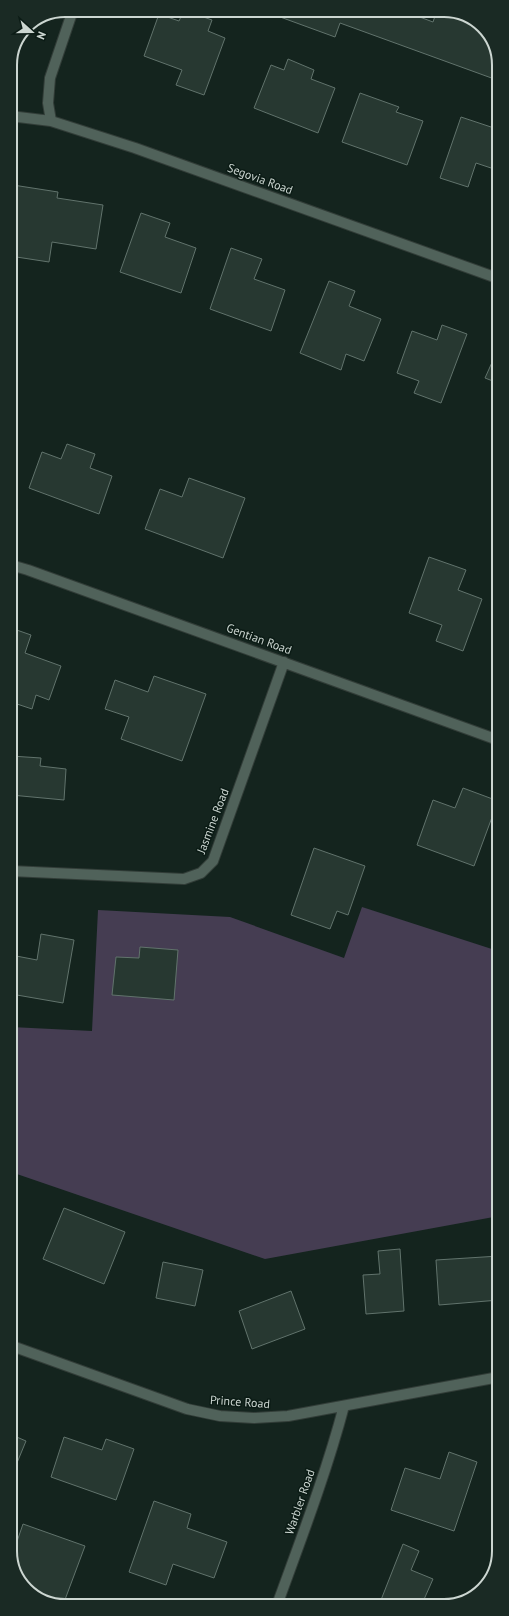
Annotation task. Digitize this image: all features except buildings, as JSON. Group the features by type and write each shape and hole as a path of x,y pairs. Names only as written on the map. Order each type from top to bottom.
{"street":[{"path":"52,121 48,103 50,78 71,17"},
{"name":"Segovia Road","path":"17,117 52,121 135,148 492,276"},
{"name":"Gentian Road","path":"17,567 492,738"},
{"name":"Jasmine Road","path":"17,871 184,879 200,873 213,861 284,662"},
{"name":"Prince Road","path":"17,1348 187,1409 220,1416 254,1418 288,1416 492,1378"},
{"name":"Warbler Road","path":"279,1599 336,1438 344,1406"}],"shaded area":[{"path":"362,907 492,949 492,1217 265,1259 17,1174 17,1027 92,1031 98,910 230,917 344,958"}]}
